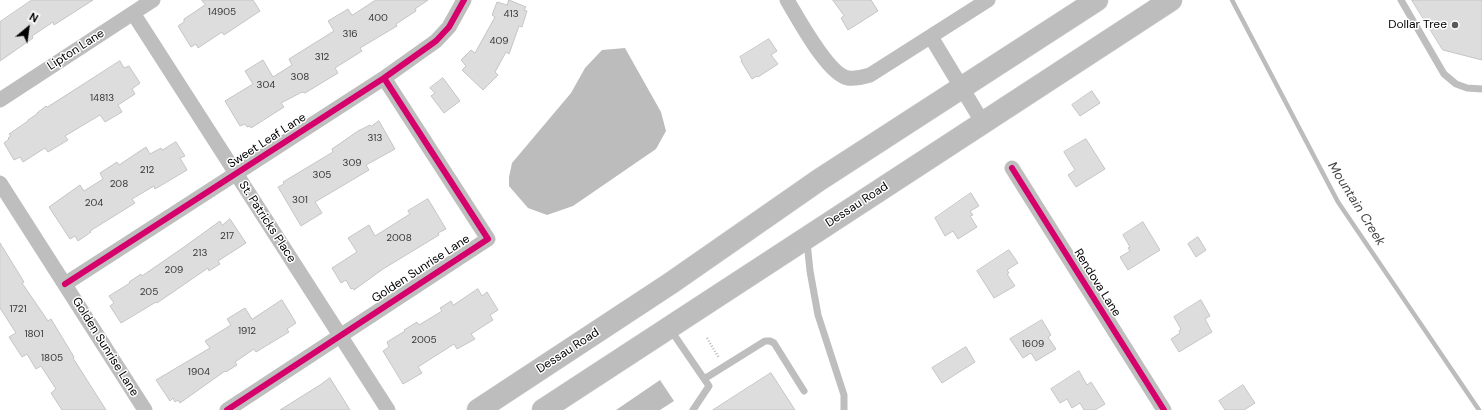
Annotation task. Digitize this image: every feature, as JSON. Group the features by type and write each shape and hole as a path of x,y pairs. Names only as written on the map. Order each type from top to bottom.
{"main road":[{"name":"Dessau Road","path":"478,410 671,283 819,180 1096,0"},
{"name":"Dessau Road","path":"542,410 1171,0"}],"street":[{"name":"Lipton Lane","path":"0,100 153,0"},
{"name":"Sweet Leaf Lane","path":"65,284 384,78 436,41 449,27 464,0"},
{"path":"787,0 822,56 835,71 847,78 860,78 870,75 988,0"},
{"name":"St. Patricks Place","path":"133,13 388,410"},
{"path":"931,37 983,123"},
{"name":"Golden Sunrise Lane","path":"227,410 488,239 384,78"},
{"name":"Rendova Lane","path":"1012,168 1164,410"},
{"name":"Golden Sunrise Lane","path":"0,183 145,410"}],"lane":[{"path":"1401,0 1444,74 1456,84 1467,88 1482,89"},
{"path":"806,238 818,315 844,395 844,410"},
{"path":"669,327 709,386 693,410"},
{"path":"704,379 765,341 770,341 774,343 804,391"}],"path":[{"path":"707,338 720,359"}],"shaded area":[{"path":"625,48 661,112 666,131 656,149 573,206 547,215 528,208 509,186 512,163 571,93 585,68 602,50"},
{"path":"660,380 674,401 660,410 616,410"}],"building":[{"path":"32,0 93,0 54,25 53,22 0,61 0,22"},
{"path":"202,0 253,0 260,11 224,35 222,32 198,48 196,44 191,47 178,26 184,22 184,19 205,5"},
{"path":"376,0 428,0 415,9 416,11 396,24 397,26 360,48 362,51 335,68 338,73 305,93 302,92 281,103 284,107 251,128 250,126 247,127 245,124 240,126 225,101 253,84 245,71 263,60 273,77 292,65 289,59 334,31 328,21 348,9 352,15"},
{"path":"509,0 526,7 524,10 527,11 522,27 519,26 509,54 506,52 495,72 498,75 483,90 462,70 466,66 461,60 471,50 475,53 495,17 492,15 497,2 507,5"},
{"path":"833,0 871,0 878,11 848,30 841,18 844,16"},
{"name":"Dollar Tree","path":"1412,0 1482,0 1482,60 1443,50"},
{"path":"769,39 777,51 771,55 778,64 758,77 757,76 752,79 740,57"},
{"path":"120,61 124,68 129,66 140,83 132,89 135,94 118,105 122,112 105,122 100,115 65,136 68,140 48,152 45,148 23,162 20,157 14,160 4,143 11,136 9,134 46,106 47,107"},
{"path":"443,78 460,101 444,113 431,96 435,93 430,88"},
{"path":"1092,91 1100,103 1080,116 1072,105"},
{"path":"379,121 395,149 366,165 369,170 315,202 322,213 301,226 278,187 284,184 283,182 333,152 332,149 358,131"},
{"path":"1086,139 1105,169 1076,187 1068,175 1075,170 1064,152"},
{"path":"176,142 185,156 180,158 187,170 155,189 154,186 132,199 135,203 90,231 91,232 78,241 75,236 70,239 49,207 80,185 84,191 103,179 100,173 117,162 119,165 146,147 150,154 161,148 162,150"},
{"path":"971,193 979,206 970,211 973,215 970,216 977,227 958,239 953,231 945,236 935,218"},
{"path":"428,199 446,229 438,233 439,235 383,269 354,290 353,288 351,289 346,280 341,283 332,268 357,252 348,238 369,225 375,236 410,214 408,211"},
{"path":"230,219 246,243 218,261 220,264 209,271 208,268 157,303 156,302 121,323 110,306 114,303 109,296 141,274 142,276 220,221 222,225"},
{"path":"1143,222 1160,250 1128,270 1120,257 1130,251 1128,248 1130,247 1123,235"},
{"path":"1198,237 1206,250 1196,257 1188,244"},
{"path":"0,243 24,282 22,283 48,321 51,319 74,357 73,358 106,410 62,410 51,393 56,389 41,366 36,369 27,354 22,357 9,337 16,333 0,308"},
{"path":"1009,250 1018,263 1007,270 1009,273 1007,274 1015,286 994,298 977,271"},
{"path":"478,289 482,296 487,292 498,310 490,315 493,320 471,334 475,339 457,349 454,344 418,367 422,373 403,384 383,351 389,347 387,342 417,322 419,325 442,311 440,308 451,301 453,305"},
{"path":"282,300 296,323 287,329 289,332 256,352 254,349 235,362 237,365 226,372 225,371 180,403 178,400 175,402 173,398 170,401 156,380 210,348 205,341 231,325 227,319 245,308 252,319"},
{"path":"1201,300 1210,316 1205,319 1212,332 1179,352 1171,339 1180,333 1179,331 1181,329 1174,317"},
{"path":"1042,320 1051,335 1048,337 1056,349 1036,361 1031,353 1023,358 1010,339"},
{"path":"966,347 975,362 942,383 932,368"},
{"path":"1079,371 1087,385 1091,382 1105,404 1095,410 1084,410 1080,403 1072,408 1067,399 1060,403 1051,389"},
{"path":"771,373 795,410 713,410"},
{"path":"330,378 350,410 280,410 320,385"},
{"path":"1243,385 1255,403 1244,410 1225,410 1219,401"}],"waterway":[{"name":"Mountain Creek","path":"1232,0 1338,202 1479,410"}],"cycle path":[{"path":"65,284 384,78 436,41 449,27 464,0"},
{"path":"227,410 488,239 384,78"},
{"path":"1012,168 1164,410"}],"place":[{"name":"Dollar Tree","path":"1455,25"}]}
